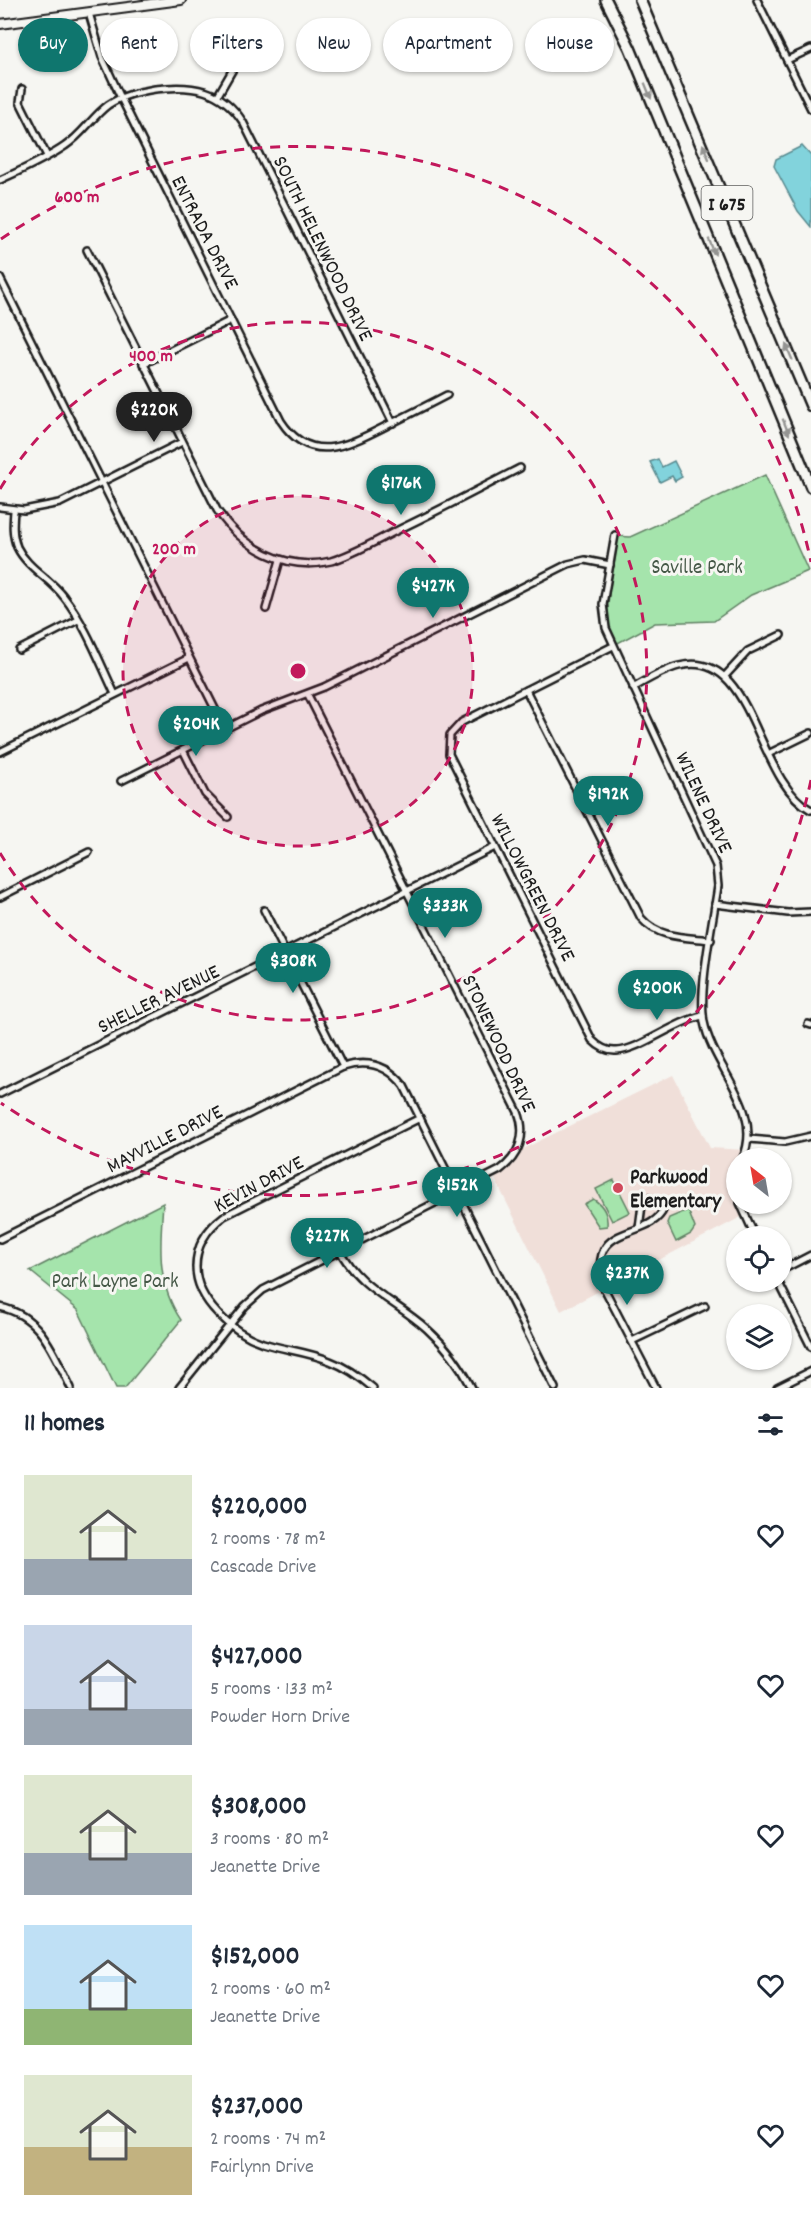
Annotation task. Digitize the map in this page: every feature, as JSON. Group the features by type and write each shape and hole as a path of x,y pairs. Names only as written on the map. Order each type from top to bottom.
{"highway":[{"name":"I 675","path":"606,0 630,48 811,488"},
{"name":"I 675","path":"640,0 811,406"}],"main road":[{"path":"0,24 181,0"}],"street":[{"path":"757,0 811,109"},
{"name":"ENTRADA DRIVE","path":"89,13 102,57 121,98 286,428 300,440 318,447 345,446 393,423"},
{"path":"787,60 811,49"},
{"path":"0,180 71,142 100,111 121,98 140,91 179,86 201,88 218,95 231,72"},
{"path":"22,89 20,102 47,156"},
{"name":"SOUTH HELENWOOD DRIVE","path":"218,95 232,107 243,122 393,423"},
{"path":"87,250 182,442 226,522 254,548 280,560 322,562 346,555 520,468"},
{"path":"0,278 225,729"},
{"path":"143,364 231,320"},
{"path":"393,423 447,396"},
{"path":"0,507 14,511 51,506 182,442"},
{"path":"14,511 15,540 21,554 58,590 78,620 116,694"},
{"name":"WILENE DRIVE","path":"615,535 603,611 613,646 715,862 718,878 703,999 703,1016 710,1041 744,1111 749,1139 746,1148"},
{"path":"266,609 280,560"},
{"path":"121,781 261,711 308,695 568,564 585,560 610,565"},
{"path":"19,650 78,620"},
{"path":"725,676 748,651 782,634"},
{"path":"613,646 526,690 641,918 651,928 663,934 711,940"},
{"path":"0,752 189,658"},
{"path":"633,688 671,669 686,665 707,667 725,676 738,692 785,788 798,802 811,810"},
{"name":"WILLOWGREEN DRIVE","path":"526,690 456,725 448,738 449,754 590,1037 603,1048 614,1051 623,1050 686,1020 703,1016"},
{"name":"STONEWOOD DRIVE","path":"179,1388 231,1323 253,1298 268,1286 492,1173 508,1163 517,1152 522,1133 520,1117 308,695"},
{"path":"768,754 811,733"},
{"path":"183,750 205,794 228,817"},
{"name":"SHELLER AVENUE","path":"0,1094 495,847"},
{"path":"0,897 89,852"},
{"path":"715,904 788,913 811,912"},
{"path":"264,910 343,1067 366,1063 387,1069 404,1086 555,1388"},
{"name":"MAYVILLE DRIVE","path":"0,1239 343,1067"},
{"name":"KEVIN DRIVE","path":"373,1388 354,1373 331,1361 262,1342 231,1323 207,1301 197,1273 199,1248 212,1227 224,1216 420,1118"},
{"path":"749,1139 785,1142 811,1136"},
{"path":"639,1228 642,1205 648,1198 661,1201 664,1208 661,1217 639,1228 614,1238 602,1258 600,1274 604,1288 656,1388"},
{"path":"339,1249 357,1278 435,1336 458,1364 472,1388"},
{"path":"792,1265 811,1255"},
{"path":"784,1292 811,1347"},
{"path":"632,1341 705,1306"},
{"path":"0,1307 16,1311 37,1326 71,1388"},
{"path":"777,1388 811,1371"}],"shaded area":[{"name":"Parkwood Elementary","path":"673,1075 710,1148 726,1149 726,1214 745,1215 561,1311 492,1173 517,1152"}],"green space":[{"name":"Saville Park","path":"765,475 808,571 751,595 714,621 655,623 616,644 608,617 608,604 617,536 630,537"},
{"path":"614,1180 630,1212 612,1221 596,1189"},
{"path":"593,1199 604,1210 607,1226 599,1227 584,1204"},
{"name":"Park Layne Park","path":"163,1203 161,1249 164,1278 167,1292 181,1320 125,1388 116,1388 78,1310 30,1271"},
{"path":"688,1210 695,1228 691,1234 676,1242 667,1223 669,1218"}],"water":[{"path":"802,146 811,156 811,227 798,211 774,166 776,159"},
{"path":"658,459 662,467 674,461 682,477 675,481 672,476 660,482 650,462"}],"place":[{"name":"Parkwood Elementary","path":"618,1188"}]}
